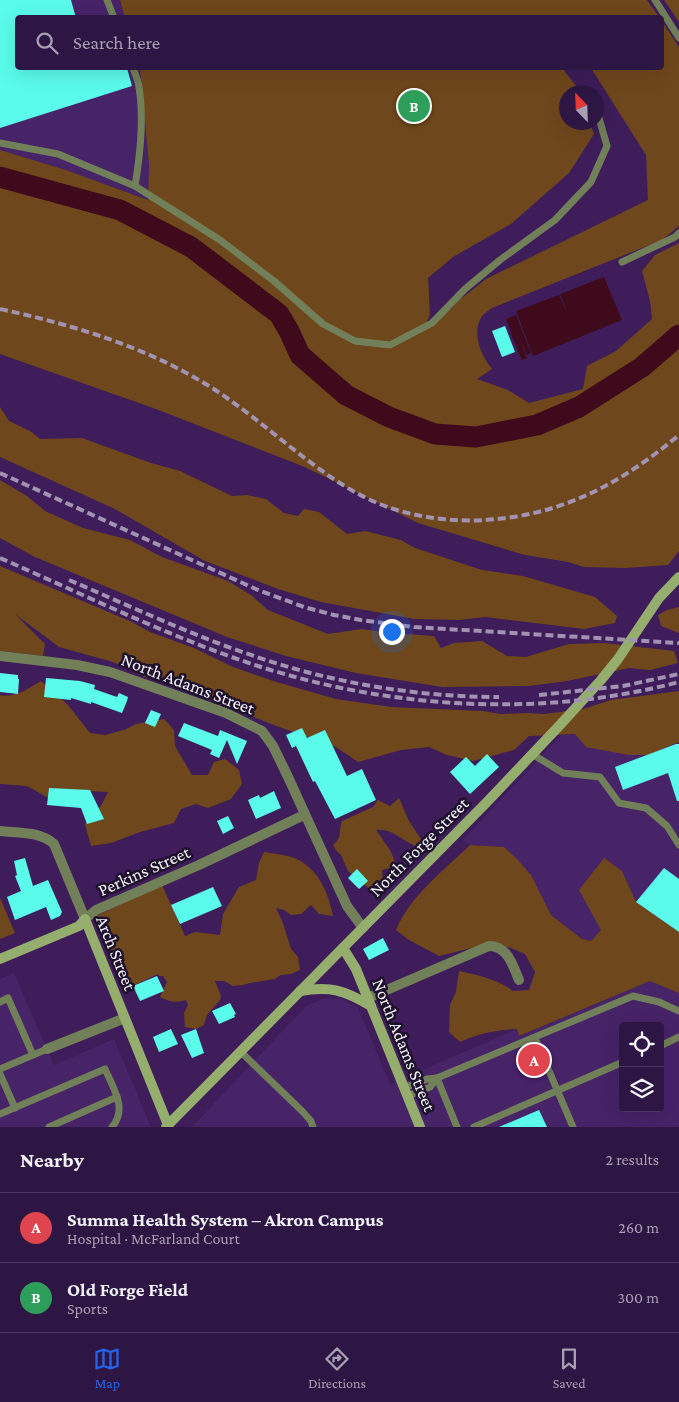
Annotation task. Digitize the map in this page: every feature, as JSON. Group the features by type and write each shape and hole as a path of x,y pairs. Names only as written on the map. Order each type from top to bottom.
{"street":[{"name":"North Forge Street","path":"167,1126 532,754 601,680 659,598 679,577"},
{"name":"North Adams Street","path":"0,656 77,664 110,672 226,713 262,731 273,746 347,906 363,928"},
{"name":"Perkins Street","path":"0,959 78,926 96,910 199,865 304,815"},
{"name":"Arch Street","path":"0,831 38,835 54,844 167,1126"},
{"path":"300,991 321,988 332,989 369,1002 489,946 496,946 504,951 510,959 519,980"},
{"name":"North Adams Street","path":"343,948 356,969 420,1127"},
{"path":"47,1050 125,1018"}],"lane":[{"path":"107,0 113,15"},
{"path":"655,0 679,38"},
{"path":"135,70 139,86 141,116 139,164 135,186"},
{"path":"0,143 58,154 135,186 220,240 274,281 323,324 355,341 390,345 432,323 500,260 555,220 591,182 607,146 602,130"},
{"path":"622,262 675,237 679,233"},
{"path":"532,754 563,773 600,777 619,803 646,808 667,826 679,845"},
{"path":"406,1092 430,1086 437,1078 633,996 659,1002 679,1012"},
{"path":"0,1002 8,998 33,1055"},
{"path":"535,1038 573,1127"},
{"path":"664,1044 679,1038"},
{"path":"0,1069 47,1050"},
{"path":"241,1052 302,1111 313,1127"},
{"path":"474,1127 619,1064"},
{"path":"0,1114 105,1069 120,1105 119,1115 112,1127"},
{"path":"0,1074 15,1108"},
{"path":"437,1078 457,1127"},
{"path":"49,1127 117,1097"}],"shaded area":[{"path":"0,0 120,0 124,15 15,15 15,70 140,70 149,165 148,200 66,170 0,150"},
{"path":"120,0 647,0 658,15 124,15"},
{"path":"664,0 679,0 679,22"},
{"path":"664,24 679,47 679,226 662,240 488,311 482,316 479,323 477,337 481,351 492,369 477,379 508,390 529,403 583,389 587,366 616,351 652,319 650,301 642,271 655,255 679,243 679,551 668,565 626,568 584,567 568,562 525,555 418,523 305,467 156,409 0,354 0,150 66,170 148,200 149,165 140,70 564,70 575,85 559,85 559,130 593,130 594,134 569,173 511,224 453,257 428,278 430,314 425,327 452,308 486,279 648,200 646,155 604,89 604,85 602,85 592,70 664,70"},
{"path":"604,277 622,320 533,356 516,311 559,295 569,316 560,294"},
{"path":"516,315 531,353 527,355 518,334 527,358 522,360 510,331 512,330 510,330 506,319"},
{"path":"0,407 9,421 30,431 40,439 82,438 151,463 180,471 232,496 247,495 266,499 284,513 298,516 304,509 319,512 347,534 365,531 401,540 415,548 482,570 523,576 595,597 617,616 615,623 584,629 485,617 459,620 414,619 321,602 278,589 205,561 115,509 0,457"},
{"path":"0,480 27,496 45,511 83,528 130,540 162,557 228,581 251,595 268,610 328,634 362,629 434,636 441,648 454,643 482,641 507,656 526,657 569,644 604,643 674,651 678,663 650,670 629,668 567,681 529,686 442,687 356,673 286,656 227,637 35,557 0,538"},
{"path":"0,566 132,622 150,632 194,648 233,667 273,681 336,699 391,707 483,711 500,714 544,714 583,709 611,700 679,691 679,742 648,755 629,755 586,747 575,734 529,736 514,750 473,761 447,755 429,747 401,750 358,762 336,747 271,724 174,684 145,677 113,662 59,647 15,614 45,644 43,656 0,651"},
{"path":"679,607 679,633 661,626 658,615"},
{"path":"41,681 68,705 90,733 105,735 124,730 136,724 164,719 174,730 175,746 192,775 208,775 214,762 225,759 239,770 242,784 231,799 208,808 196,804 181,809 174,823 140,832 111,843 91,846 85,824 101,806 108,792 86,791 68,799 47,797 27,786 0,784 0,695 16,694"},
{"path":"575,734 648,755 679,742 679,932 633,898 591,941 582,939 551,915 531,875 504,847 470,845 463,840 561,735"},
{"path":"399,798 409,821 421,839 422,845 418,847 393,833 376,830 390,850 397,866 382,870 383,882 377,893 348,871 341,855 333,845 338,840 342,821 373,807 378,800 390,806"},
{"path":"470,845 504,847 531,875 551,915 582,939 591,941 601,930 579,890 604,858 622,871 636,902 679,932 679,993 650,981 519,1036 517,1029 502,1030 481,1034 460,1042 449,1032 450,1005 456,992 459,971 494,980 513,991 529,990 535,972 525,954 511,948 492,943 439,956 409,940 396,930 402,918 419,895"},
{"path":"264,852 294,858 309,867 319,879 329,901 333,916 319,914 311,905 301,914 291,915 284,910 276,908 291,949 298,957 300,970 291,974 281,975 275,979 243,985 233,986 224,981 215,981 221,996 220,1000 207,1015 204,1025 196,1029 185,1027 184,1013 188,1005 186,1000 173,1002 160,997 167,982 163,976 158,974 126,989 96,916 162,885 185,936 195,932 220,935 223,914 239,887 256,880 259,863"},
{"path":"0,898 15,933 0,939"},
{"path":"14,973 54,1065 114,1039 151,1127 0,1127 0,979"},
{"path":"650,981 679,993 679,1127 192,1127 306,1006 325,998 341,999 358,1008 390,1084 517,1029 519,1036"}],"building":[{"path":"0,0 71,0 75,15 15,15 15,70 128,70 132,86 0,128"},
{"path":"505,326 515,352 502,357 492,331"},
{"path":"0,673 18,675 18,694 0,692"},
{"path":"46,678 80,681 95,685 94,689 117,697 119,693 128,697 127,701 122,713 91,702 91,704 71,698 71,700 44,697"},
{"path":"151,710 161,714 155,727 145,723"},
{"path":"184,723 218,736 220,730 247,741 237,764 227,740 219,758 210,754 212,750 178,736"},
{"path":"302,728 307,738 325,730 347,776 362,769 376,800 335,819 315,781 313,782 296,746 292,748 286,735"},
{"path":"679,744 679,801 677,801 668,773 623,790 615,767"},
{"path":"487,754 499,767 470,794 450,772 466,757 475,766"},
{"path":"49,788 90,790 104,819 87,824 81,808 47,805"},
{"path":"274,791 281,808 256,819 248,800 259,795 260,798"},
{"path":"228,816 234,828 223,834 217,821"},
{"path":"25,858 33,886 48,880 62,912 60,916 51,920 46,907 15,920 7,897 21,891 15,876 17,875 14,861"},
{"path":"664,868 679,879 679,932 636,902"},
{"path":"357,869 368,881 359,889 348,878"},
{"path":"213,887 222,906 180,924 171,905"},
{"path":"383,938 389,950 369,960 363,949"},
{"path":"157,976 164,991 140,1001 133,986"},
{"path":"230,1003 236,1014 234,1015 235,1017 219,1024 212,1011"},
{"path":"171,1029 178,1044 159,1052 153,1037"},
{"path":"196,1029 204,1053 192,1058 181,1035"},
{"path":"539,1110 547,1127 499,1127"}],"waterway":[{"path":"0,177 120,210 191,247 279,314 300,355 346,395 389,417 435,434 476,437 537,425 579,407 642,367 679,335"}],"railway":[{"path":"0,309 51,321 102,337 175,367 239,406 313,465 353,491 379,504 407,513 465,520 495,519 553,508 580,498 619,478 644,462 679,435"},
{"path":"0,473 258,590 304,607 334,615 414,627 679,643"},
{"path":"0,558 127,615 225,655 309,681 361,692 467,704 521,704 575,701 679,682"},
{"path":"69,580 207,639 284,666 375,687 437,694 499,697"},
{"path":"539,695 623,686 679,674"}],"place":[{"name":"Old Forge Field","path":"414,106"},
{"name":"Summa Health System – Akron Campus","path":"534,1060"}]}
